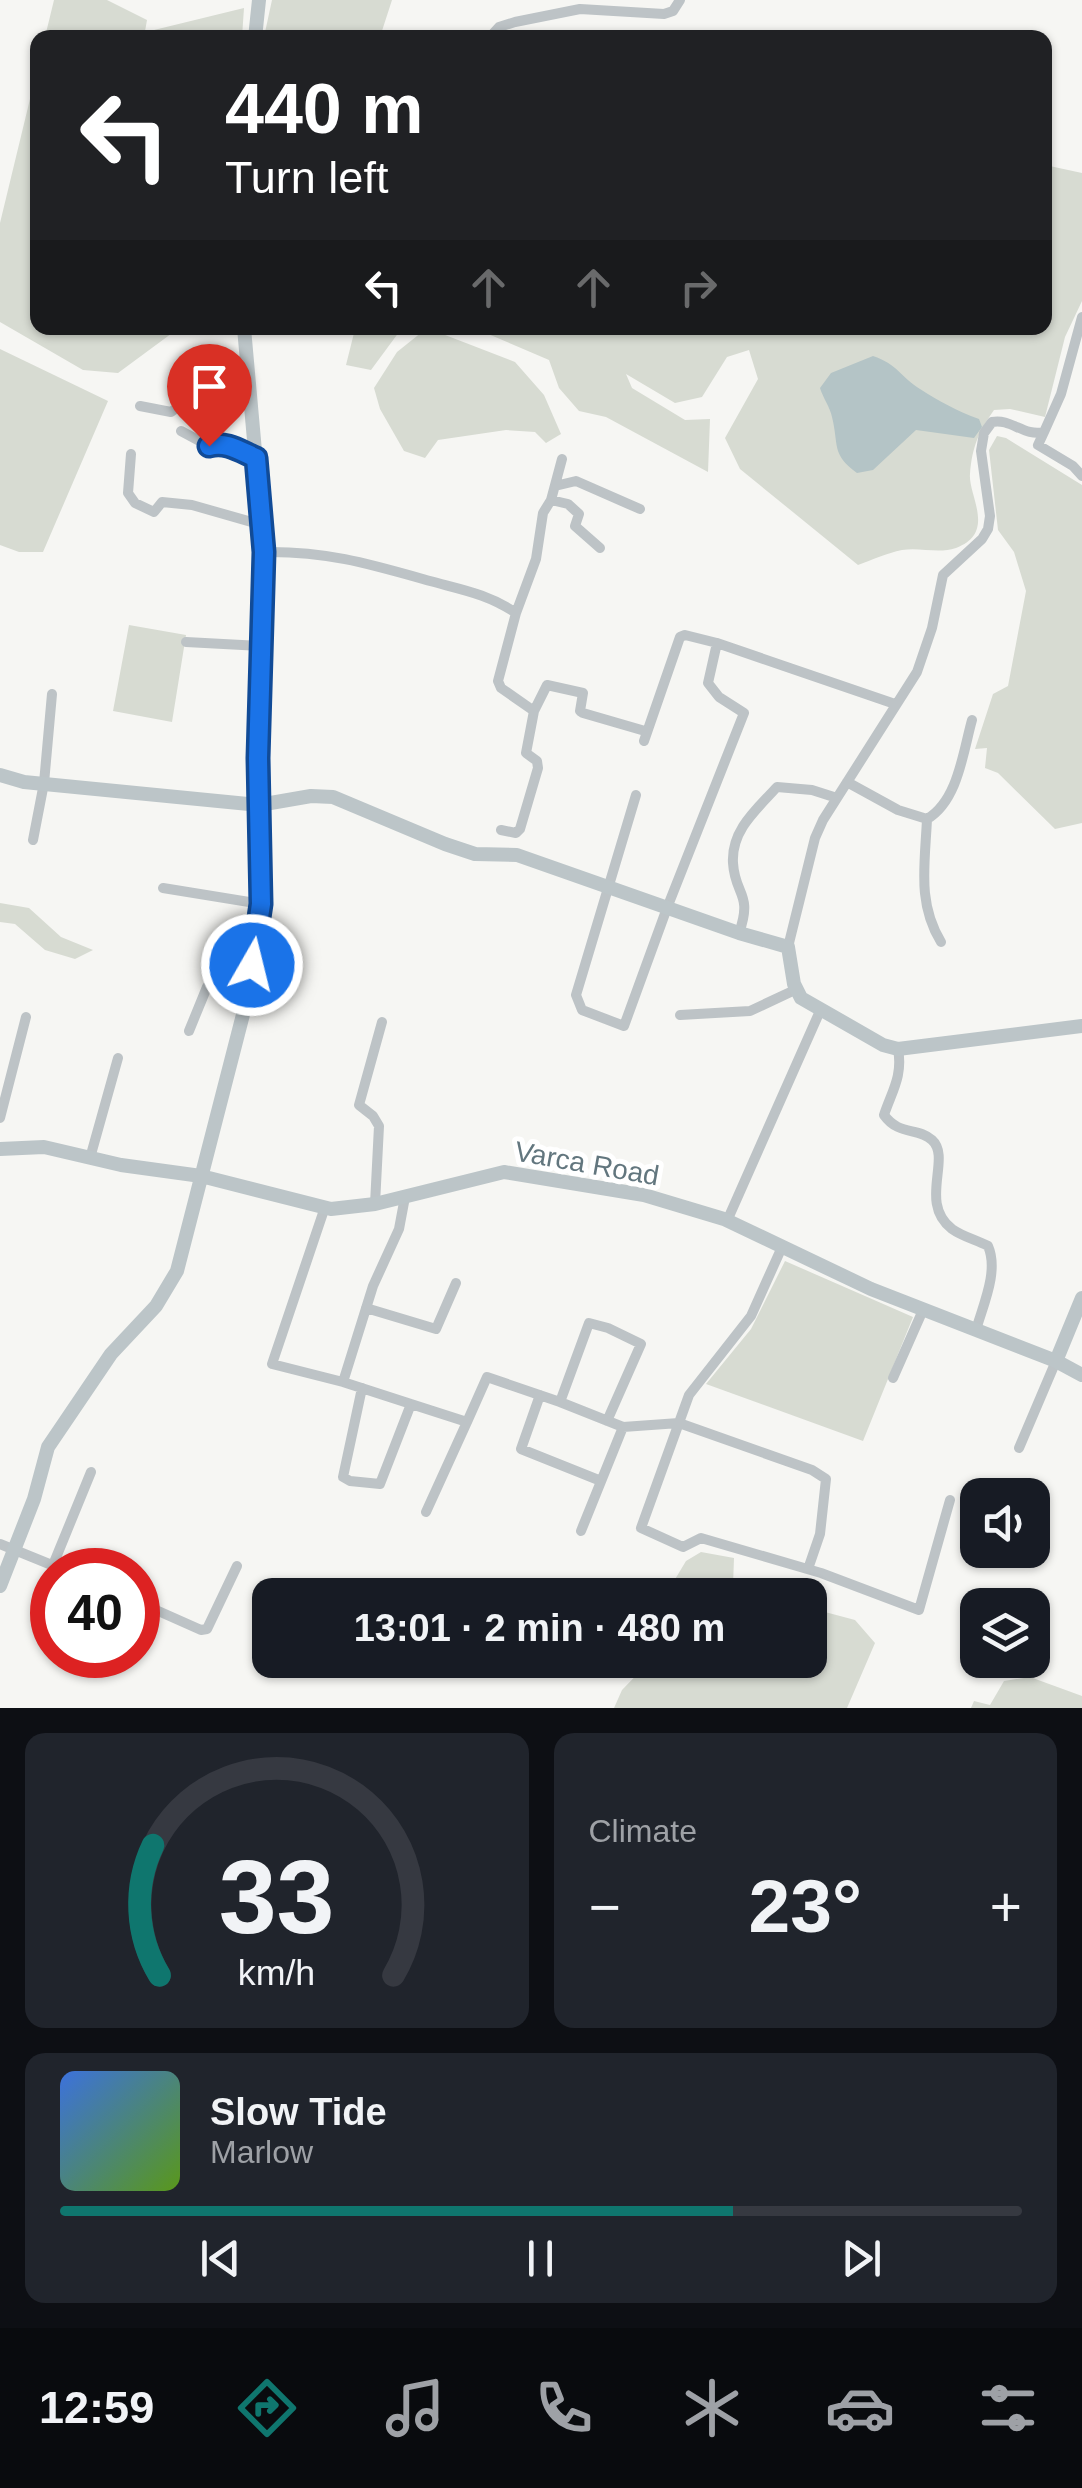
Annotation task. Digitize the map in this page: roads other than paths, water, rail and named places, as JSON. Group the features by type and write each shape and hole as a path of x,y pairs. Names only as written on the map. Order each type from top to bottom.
{"street":[{"path":"256,30 260,0"},
{"path":"497,30 546,14 580,9 664,14 674,11 680,0"},
{"path":"1082,317 1061,394 1038,445 1082,476"},
{"path":"0,1586 7,1546 34,1499 48,1446 111,1354 156,1306 176,1270 248,995 261,904 258,805 264,552 245,335"},
{"path":"140,406 171,412 182,404 186,389 203,386 228,392 248,377"},
{"path":"1044,432 1028,433 1000,420 992,422 984,433 980,451 990,516 988,529 943,575 918,672 814,838 788,946 802,998 883,1045 898,1048 1082,1026"},
{"path":"181,432 209,446 232,447 256,458"},
{"path":"131,454 128,493 145,510 154,512 162,502 262,525"},
{"path":"534,711 501,688 498,681 516,613 536,559 543,513 551,500 562,458"},
{"path":"555,486 576,481 640,509"},
{"path":"551,500 568,504 579,514 575,526 600,548"},
{"path":"264,552 308,551 342,556 493,597 516,613"},
{"path":"500,830 516,833 520,829 537,761 526,752 534,711 548,684 583,693 583,713 644,736 680,638 685,635 718,642 896,704"},
{"path":"186,642 261,646"},
{"path":"636,795 576,995 582,1010 624,1026 666,908 744,713 720,697 708,683 718,642"},
{"path":"33,840 44,783 52,694"},
{"path":"848,782 898,810 927,819 947,799 972,720"},
{"path":"0,775 258,805 311,796 334,797 475,854 517,854 738,933 788,946"},
{"path":"738,933 745,916 746,898 733,863 743,824 778,787 812,790 837,798"},
{"path":"927,819 927,919 941,942"},
{"path":"163,888 261,904"},
{"path":"189,1031 207,988 248,995"},
{"path":"680,1015 750,1011 797,989"},
{"path":"727,1220 820,1011"},
{"path":"0,1118 26,1017"},
{"path":"375,1204 378,1126 373,1116 359,1105 382,1022"},
{"path":"898,1048 899,1076 884,1116 904,1132 919,1134 936,1144 937,1208 952,1229 988,1246 992,1255 976,1330"},
{"path":"90,1158 118,1058"},
{"name":"Varca Road","path":"0,1149 44,1147 202,1176 325,1207 375,1204 504,1172 644,1195 727,1220 871,1290 1056,1361 1082,1375"},
{"path":"344,1382 366,1308 400,1229 405,1197"},
{"path":"325,1207 272,1364 344,1382 467,1422"},
{"path":"782,1247 751,1316 689,1395 642,1528 683,1547 701,1538 808,1569 919,1610 950,1500"},
{"path":"366,1308 436,1329 456,1283"},
{"path":"1019,1448 1082,1298"},
{"path":"893,1378 923,1310"},
{"path":"560,1402 588,1323 608,1328 641,1344 607,1420"},
{"path":"426,1512 487,1377 623,1427 679,1423 812,1470 826,1480 820,1534 808,1569"},
{"path":"362,1388 344,1476 350,1481 380,1484 411,1404"},
{"path":"540,1395 521,1449 601,1481"},
{"path":"581,1531 623,1427"},
{"path":"66,1548 92,1472"},
{"path":"160,1612 201,1630 207,1628 237,1566"}]}
